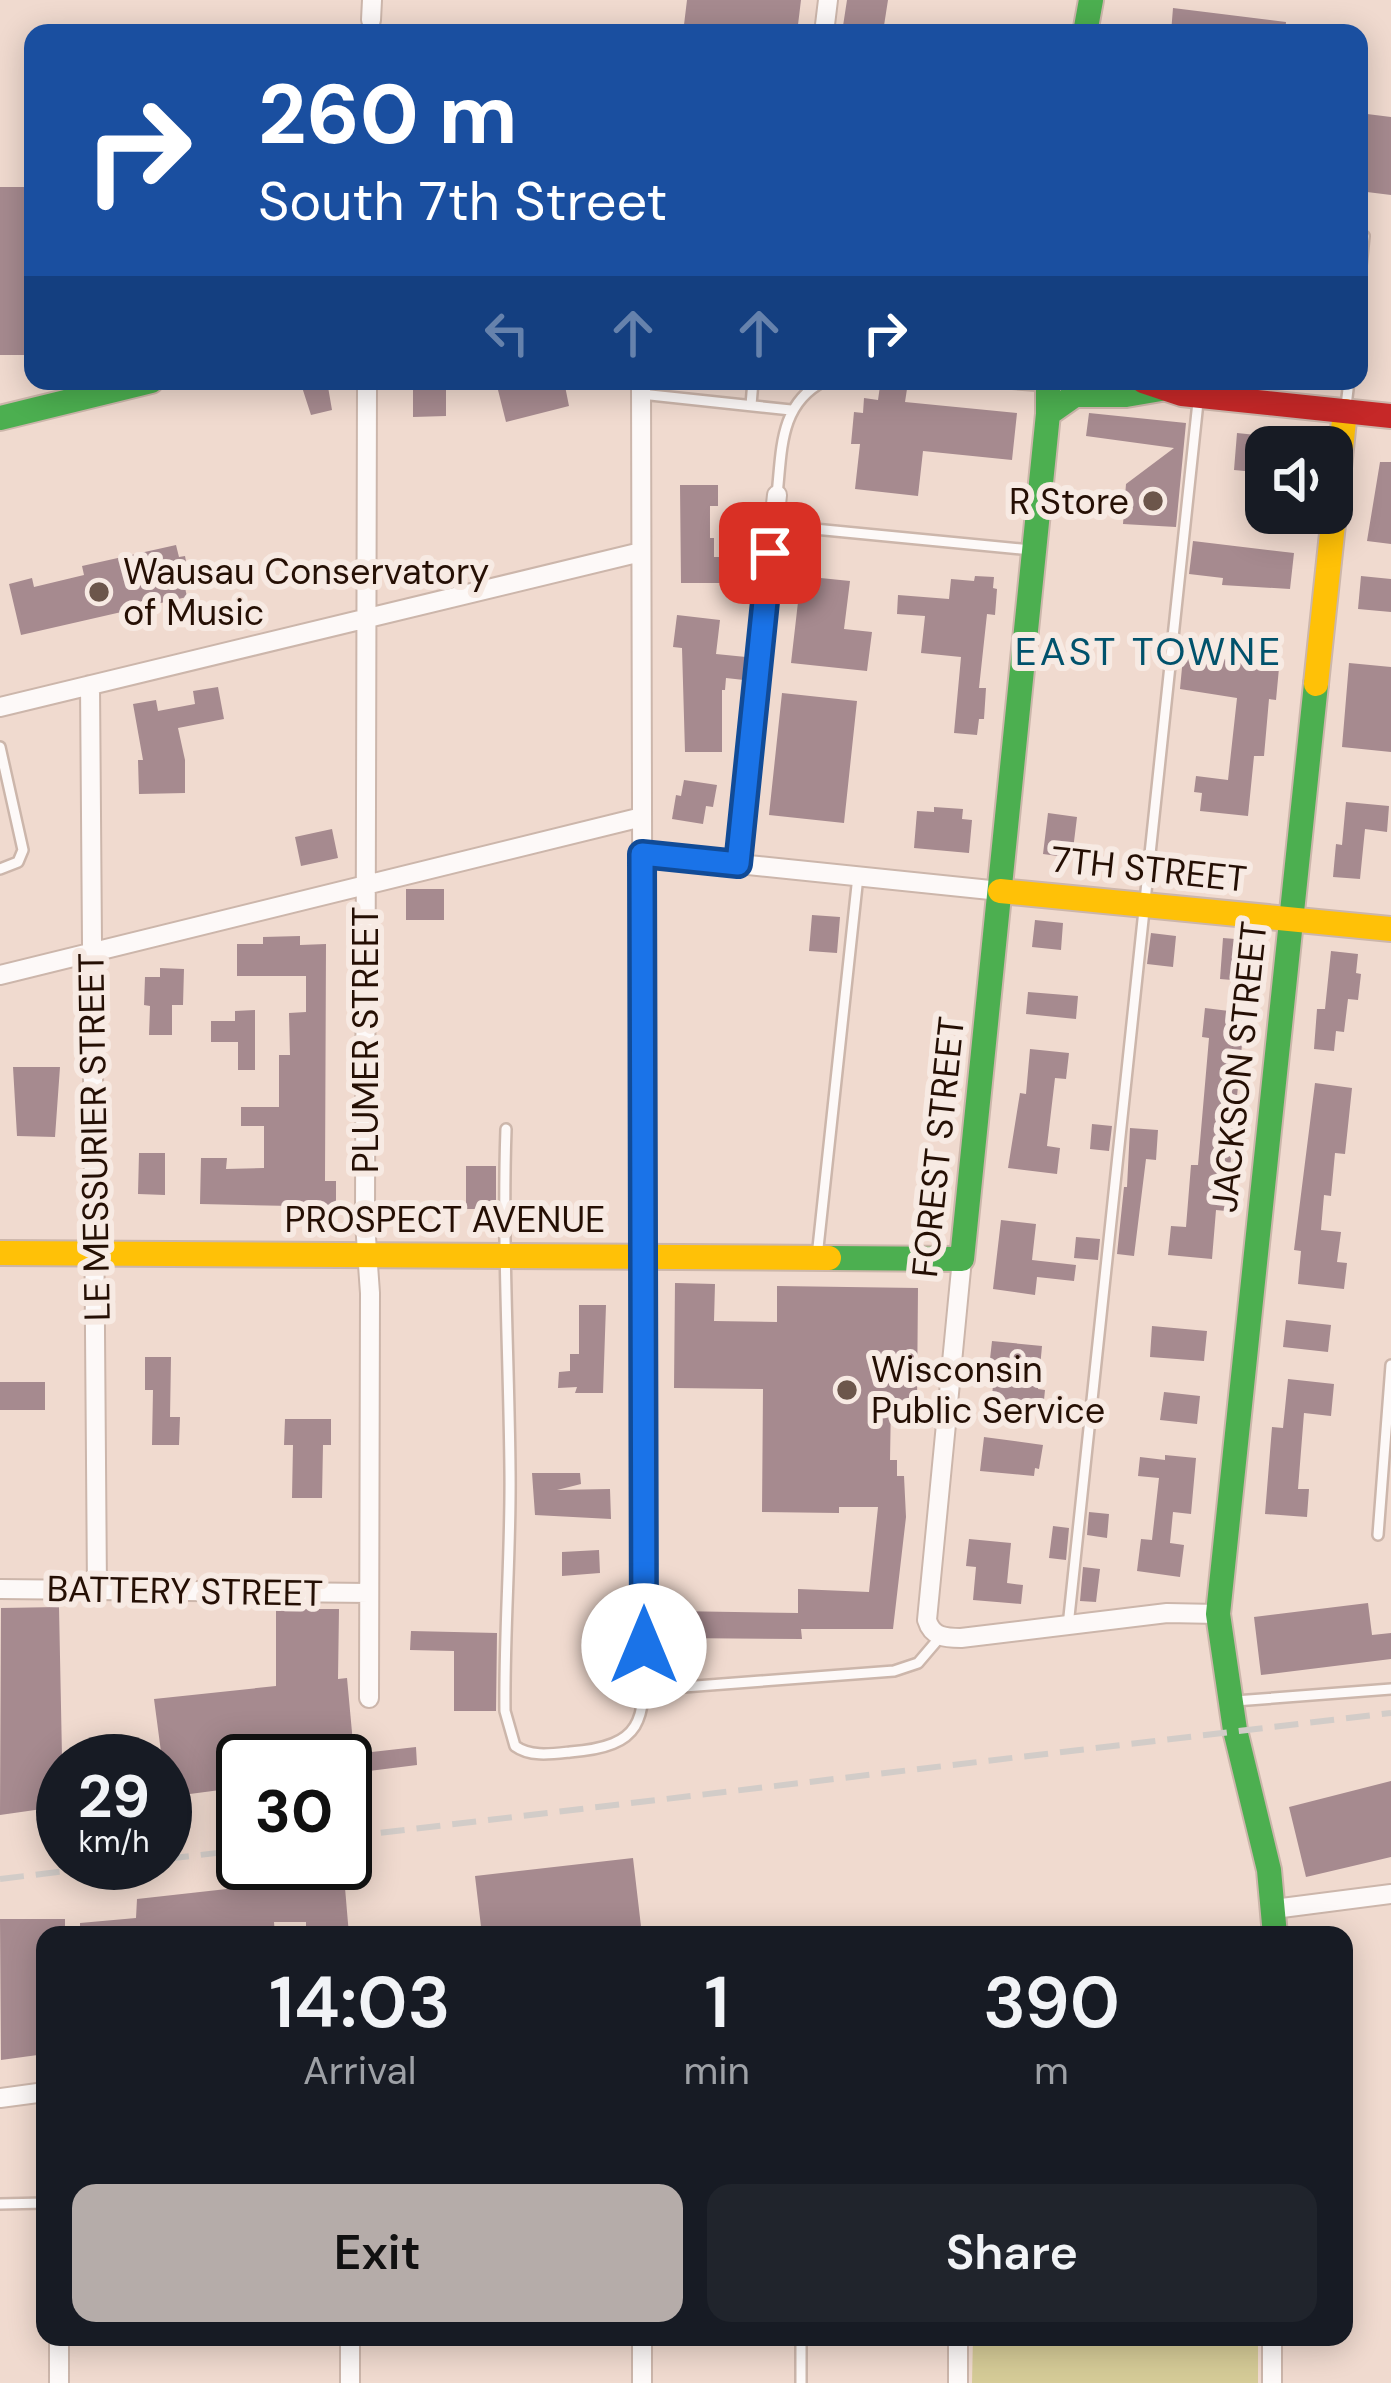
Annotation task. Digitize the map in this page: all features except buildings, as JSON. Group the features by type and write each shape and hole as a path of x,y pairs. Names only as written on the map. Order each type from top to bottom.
{"street":[{"path":"0,418 114,390"},
{"name":"PLUMER STREET","path":"367,390 369,1698"},
{"path":"641,390 644,1646"},
{"name":"FOREST STREET","path":"941,1636 932,1632 927,1620 1048,390"},
{"path":"1048,414 1075,394 1122,396 1137,390"},
{"path":"1175,390 1391,416"},
{"name":"JACKSON STREET","path":"1274,1922 1269,1870 1229,1701 1218,1614 1345,411"},
{"path":"738,864 777,495"},
{"path":"0,707 641,552"},
{"name":"LE MESSURIER STREET","path":"90,685 97,1590"},
{"path":"0,975 642,817"},
{"path":"642,854 1000,891"},
{"name":"7TH STREET","path":"1000,891 1391,929"},
{"name":"PROSPECT AVENUE","path":"0,1253 962,1258"},
{"name":"BATTERY STREET","path":"0,1589 369,1593"},
{"path":"941,1636 981,1636 1178,1612 1218,1614"},
{"path":"1274,1922 1391,1894"},
{"path":"0,2098 36,2093"},
{"path":"59,2346 59,2383"},
{"path":"350,2346 350,2383"},
{"path":"642,2346 642,2383"},
{"path":"958,2346 958,2383"},
{"path":"1272,2346 1272,2383"}],"lane":[{"path":"654,390 791,410"},
{"path":"751,405 752,390"},
{"path":"777,495 791,410 809,390"},
{"path":"1345,411 1348,390"},
{"path":"1068,1626 1198,396"},
{"path":"773,525 1034,551"},
{"path":"0,747 23,850 17,862 0,869"},
{"path":"817,1257 858,876"},
{"path":"506,1130 502,1230 511,1479 505,1712 515,1746 530,1754 602,1750 618,1743 634,1729 641,1714 644,1646"},
{"path":"1378,1534 1391,1365"},
{"path":"644,1690 894,1671 918,1663 941,1636"},
{"path":"1229,1701 1391,1689"},
{"path":"0,2204 36,2203"},
{"path":"801,2346 801,2383"}],"shaded area":[{"path":"973,2346 1258,2346 1258,2383 972,2383"}],"railway":[{"path":"372,1834 1391,1713"},
{"path":"192,1856 216,1853"},
{"path":"0,1879 36,1875"}],"traffic: fast":[{"path":"1087,24 1091,0"},
{"path":"0,418 114,390"},
{"path":"829,1258 962,1259 1048,390"},
{"path":"1048,414 1075,395 1155,390"},
{"path":"1274,1926 1269,1870 1235,1730 1218,1614 1316,684"}],"traffic: slow":[{"path":"1316,684 1345,411"},
{"path":"1000,891 1391,929"},
{"path":"0,1253 829,1258"}],"traffic: jam":[{"path":"1170,390 1391,416"}],"place":[{"name":"R Store","path":"1153,501"},
{"name":"Wausau Conservatory of Music","path":"99,592"},
{"name":"Wisconsin Public Service","path":"847,1390"}],"district":[{"name":"EAST TOWNE","path":"1149,651"}],"route":[{"path":"644,1646 642,854 738,864 770,553"}]}
